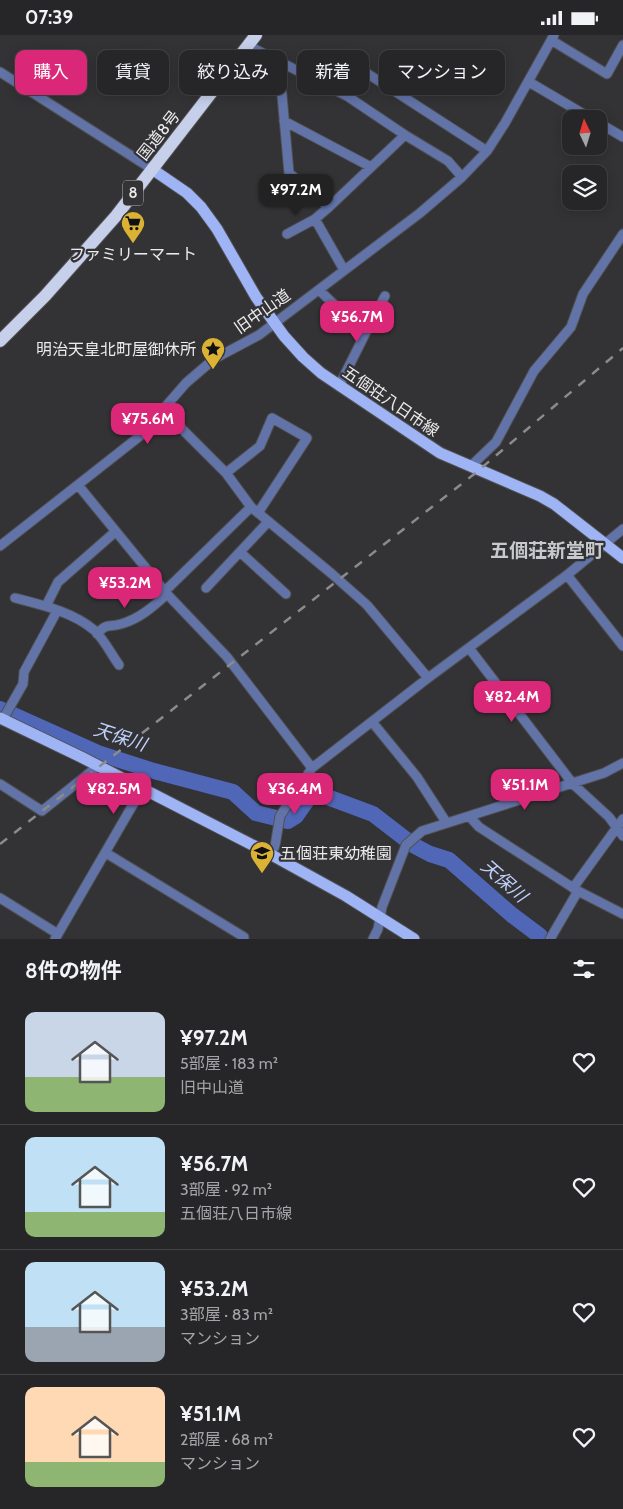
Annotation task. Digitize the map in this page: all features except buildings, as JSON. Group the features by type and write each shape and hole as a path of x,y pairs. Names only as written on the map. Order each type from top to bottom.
{"highway":[{"name":"国道8号","path":"0,341 51,289 116,216 256,35"}],"main road":[{"name":"五個荘八日市線","path":"152,169 187,193 201,207 217,229 256,297 303,357 339,386 440,453 540,496 554,504 623,558"},
{"path":"1,719 98,766 270,854 346,896 414,939"}],"street":[{"path":"552,38 607,74 619,60 623,45"},
{"name":"旧中山道","path":"3,543 140,436 186,383 214,359 259,335 420,213 462,177 486,151 505,123 552,38"},
{"path":"249,46 256,50"},
{"path":"287,66 347,96 404,135 448,161 462,177"},
{"path":"0,72 152,169"},
{"path":"369,76 486,151"},
{"path":"529,82 577,110"},
{"path":"282,95 289,173 329,207"},
{"path":"284,121 371,167"},
{"path":"608,128 623,137"},
{"path":"287,233 316,219 404,135"},
{"path":"316,219 344,269"},
{"path":"471,466 496,442 534,371 571,327 583,294 623,234"},
{"path":"319,289 365,334"},
{"path":"339,386 386,296"},
{"path":"166,408 175,423 226,473 255,510 367,605 428,678"},
{"path":"96,634 104,626 121,624 148,611 255,510 307,438 272,418 260,446 226,473"},
{"path":"78,485 166,593 227,657 312,769"},
{"path":"206,588 268,522"},
{"path":"270,854 275,846 280,816 312,769 428,678 606,545 623,529"},
{"path":"46,606 58,582 115,531"},
{"path":"0,532 3,543"},
{"path":"240,552 286,594"},
{"path":"567,575 623,647"},
{"path":"16,598 46,606 69,615 96,634 119,665"},
{"path":"1,719 23,683 24,672 57,611"},
{"path":"469,647 573,784 609,817 623,836"},
{"path":"372,723 417,777 446,822"},
{"path":"373,939 378,929 382,907 406,845 422,831 573,784 604,773 623,763"},
{"path":"0,784 42,811 98,766"},
{"path":"0,898 57,937 142,789"},
{"path":"470,817 479,827 576,889 623,914"},
{"path":"550,939 576,889 623,819"},
{"path":"106,853 244,937 244,939"}],"waterway":[{"name":"天保川","path":"0,709 98,753 154,771 233,792 256,813 288,821 296,816 312,793 373,814 408,841"},
{"name":"天保川","path":"413,845 430,854 449,860 512,915 540,936 541,939"}],"railway":[{"path":"0,844 473,475 623,348"}],"place":[{"name":"ファミリーマート","path":"133,244"},
{"name":"明治天皇北町屋御休所","path":"213,370"},
{"name":"五個荘東幼稚園","path":"262,874"}],"district":[{"name":"五個荘新堂町","path":"547,550"}]}
